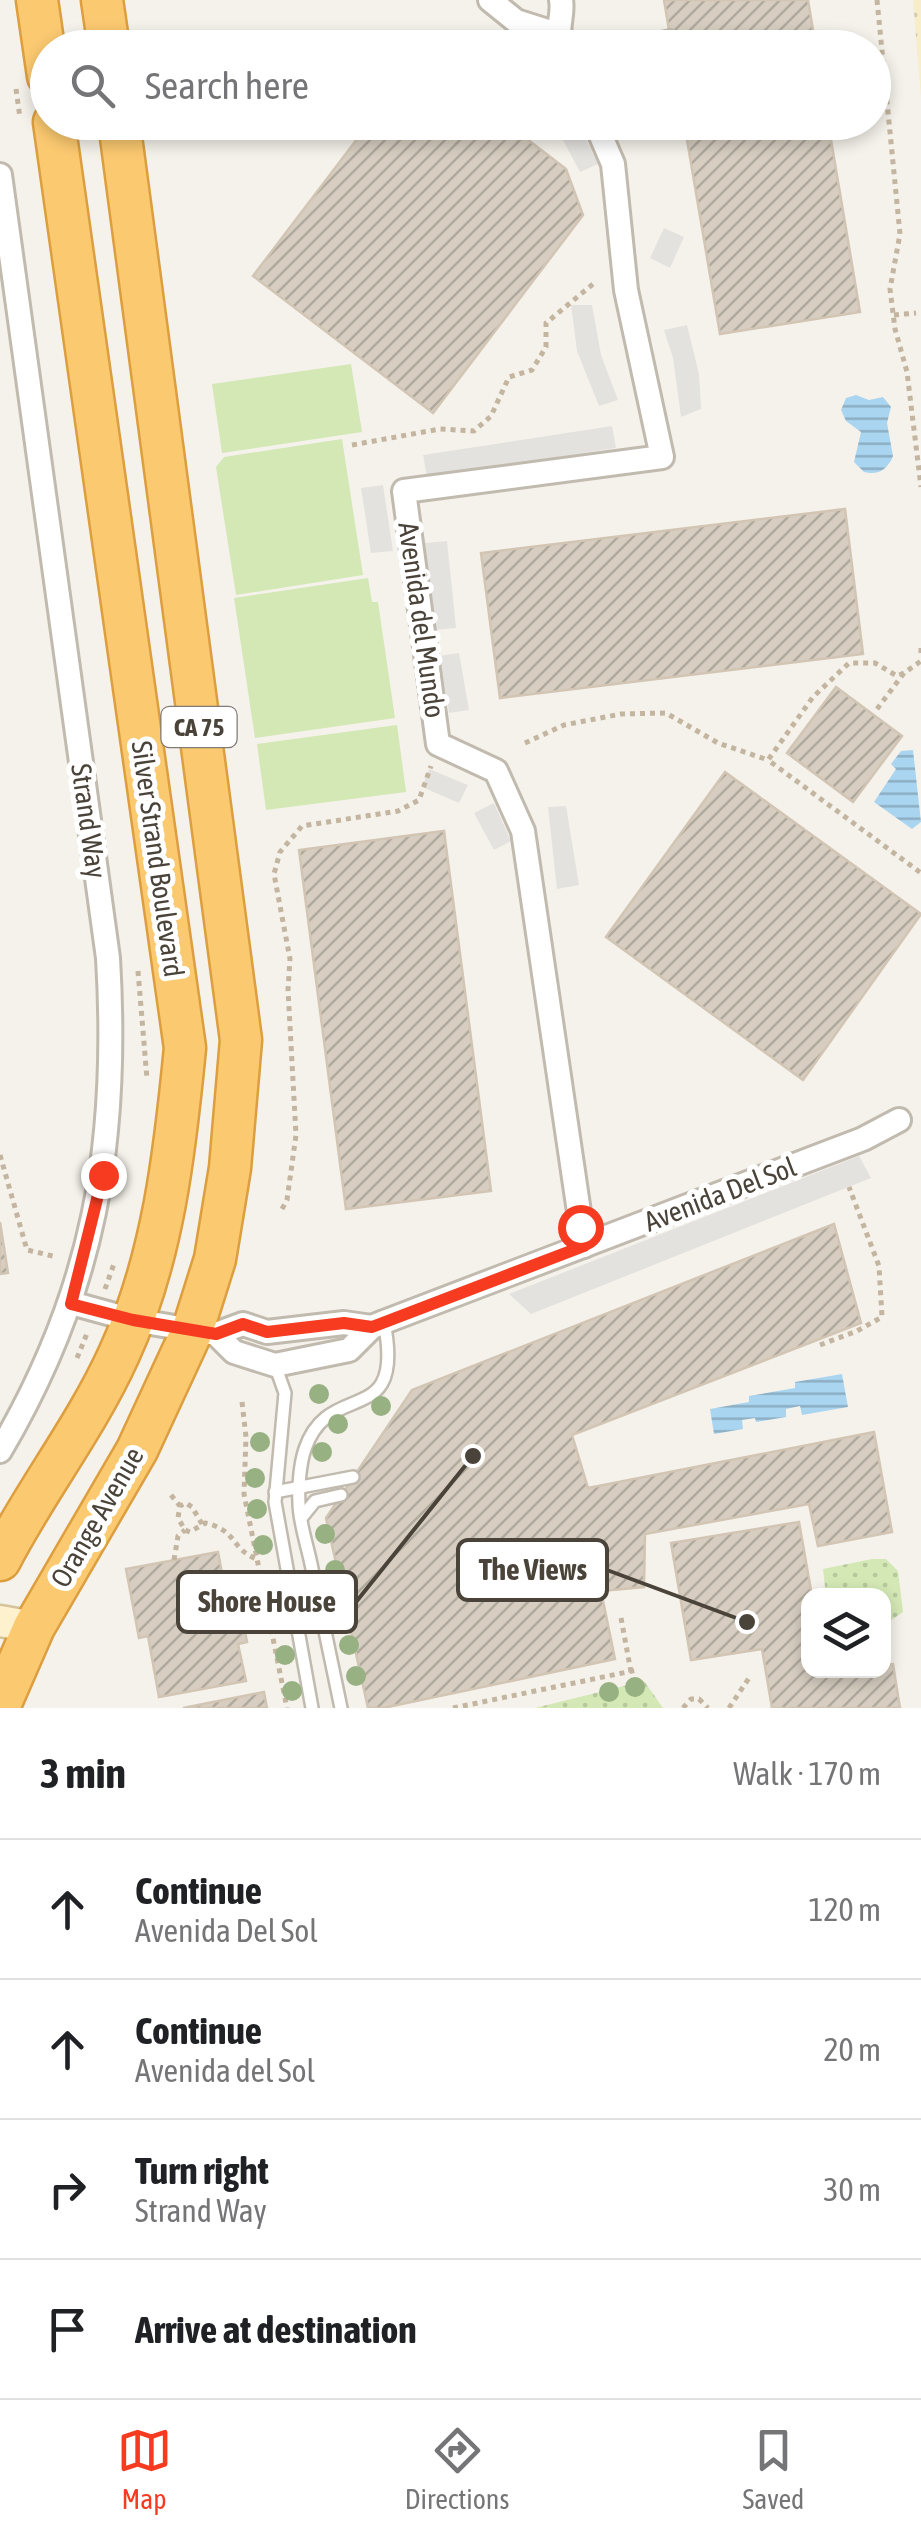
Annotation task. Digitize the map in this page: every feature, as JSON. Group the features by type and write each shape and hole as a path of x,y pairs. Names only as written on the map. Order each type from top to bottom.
{"highway":[{"path":"37,0 41,30"},
{"path":"102,0 106,30"},
{"name":"Silver Strand Boulevard","path":"0,1560 82,1426 133,1320 174,1168 185,1048 57,140"},
{"name":"Silver Strand Boulevard","path":"120,140 241,1040 230,1168 205,1332"},
{"name":"Orange Avenue","path":"0,1705 17,1624 137,1450 205,1332"}],"street":[{"path":"490,0 516,21 536,30"},
{"path":"561,0 561,30"},
{"name":"Avenida del Mundo","path":"584,1246 523,831 496,771 438,744 404,491 662,458 626,290 612,164 602,140"},
{"name":"Strand Way","path":"0,176 109,976 110,1101 103,1175 71,1304 52,1352 0,1451"},
{"name":"Avenida Del Sol","path":"205,1332 234,1352 275,1366 349,1350 378,1324 864,1139 899,1120"},
{"path":"71,1304 133,1320"},
{"name":"Avenida Del Sol","path":"133,1320 205,1332 243,1324 267,1332 344,1323 378,1324"}],"lane":[{"path":"341,1708 299,1502 304,1452 316,1425 376,1393 387,1373 391,1355 378,1324"},
{"path":"275,1366 285,1393 274,1502 312,1708"},
{"path":"275,1492 353,1478"},
{"path":"302,1517 315,1501 341,1495"}],"path":[{"path":"877,0 880,30"},
{"path":"891,140 900,234 890,289 907,372 921,487"},
{"path":"352,444 440,429 474,431 491,416 509,376 532,370 546,347 546,323 593,284"},
{"path":"894,315 916,313"},
{"path":"877,709 904,674 921,660 921,648"},
{"path":"768,760 813,697 849,663 876,664 897,676 904,674"},
{"path":"525,743 564,725 621,714 666,713 718,743 768,760 921,873"},
{"path":"282,1210 287,1200 296,1135 288,990 290,959 274,874 280,852 302,826 398,811 420,800 438,744"},
{"path":"0,1156 27,1250 60,1258"},
{"path":"820,1344 882,1317 880,1266 849,1186"},
{"path":"242,1402 246,1437 244,1494 287,1708"},
{"path":"171,1495 180,1506 178,1518 185,1530 190,1532 202,1524 220,1526 231,1533 240,1550 257,1558"},
{"path":"180,1506 186,1503 192,1507 202,1524"},
{"path":"174,1560 178,1536 185,1530"},
{"path":"453,1708 634,1671 621,1618"},
{"path":"729,1708 751,1675"},
{"path":"684,1708 691,1699 699,1699 708,1708"}],"green space":[{"path":"351,364 362,432 222,453 212,384"},
{"path":"342,439 363,575 236,595 216,467 224,457"},
{"path":"368,578 372,602 378,602 395,718 255,738 234,598"},
{"path":"397,725 406,792 266,810 257,744"},
{"path":"886,1559 898,1571 903,1612 891,1620 891,1588 825,1588 823,1569"},
{"path":"644,1681 663,1708 535,1708"}],"sand":[{"path":"913,0 921,0 921,98"}],"shaded area":[{"path":"563,140 586,140 598,164 580,172"},
{"path":"664,228 684,237 670,268 650,258"},
{"path":"571,305 592,305 601,355 618,400 599,406 577,351"},
{"path":"687,325 699,374 701,409 681,417 673,358 664,330"},
{"path":"612,426 616,448 427,477 423,455"},
{"path":"383,485 393,551 371,553 361,488"},
{"path":"447,541 456,628 435,630 425,543"},
{"path":"459,653 469,710 449,713 439,656"},
{"path":"429,769 468,785 459,803 422,787"},
{"path":"494,803 511,841 494,850 474,813"},
{"path":"566,806 579,885 557,889 548,807"},
{"path":"859,1156 871,1178 531,1314 509,1294"}],"water":[{"path":"856,395 869,400 883,397 891,407 887,423 893,456 878,472 864,472 854,462 861,432 846,421 841,410 846,398"},
{"path":"913,750 921,822 912,829 874,802 896,769 891,764 901,751"},
{"path":"842,1374 848,1407 802,1415 800,1406 786,1409 786,1417 742,1420 743,1429 714,1434 710,1409 749,1402 749,1396 795,1388 795,1382"}],"building":[{"path":"664,0 808,0 813,30 669,30"},
{"path":"356,140 528,140 566,169 583,215 433,413 253,276"},
{"path":"687,140 831,140 860,312 720,334"},
{"path":"845,509 863,654 500,698 481,553"},
{"path":"836,687 902,736 853,802 787,753"},
{"path":"725,772 921,914 803,1080 606,937"},
{"path":"444,831 491,1191 346,1209 299,850"},
{"path":"0,1222 8,1273 0,1274"},
{"path":"834,1224 861,1323 572,1435 588,1488 874,1432 892,1532 818,1546 809,1504 645,1534 644,1587 601,1591 615,1659 368,1708 326,1518 412,1390"},
{"path":"799,1522 811,1588 801,1588 801,1678 891,1678 893,1664 900,1708 772,1708 762,1649 691,1660 671,1543"},
{"path":"218,1552 224,1584 236,1582 247,1642 238,1644 246,1681 159,1697 148,1636 139,1638 126,1569"},
{"path":"264,1692 267,1708 183,1708"}],"place":[{"name":"Shore House","path":"473,1456"},
{"name":"The Views","path":"747,1622"}],"route":[{"path":"103,1175 71,1304 133,1320 216,1334 243,1324 267,1332 344,1323 372,1327 584,1246 580,1227"}]}
